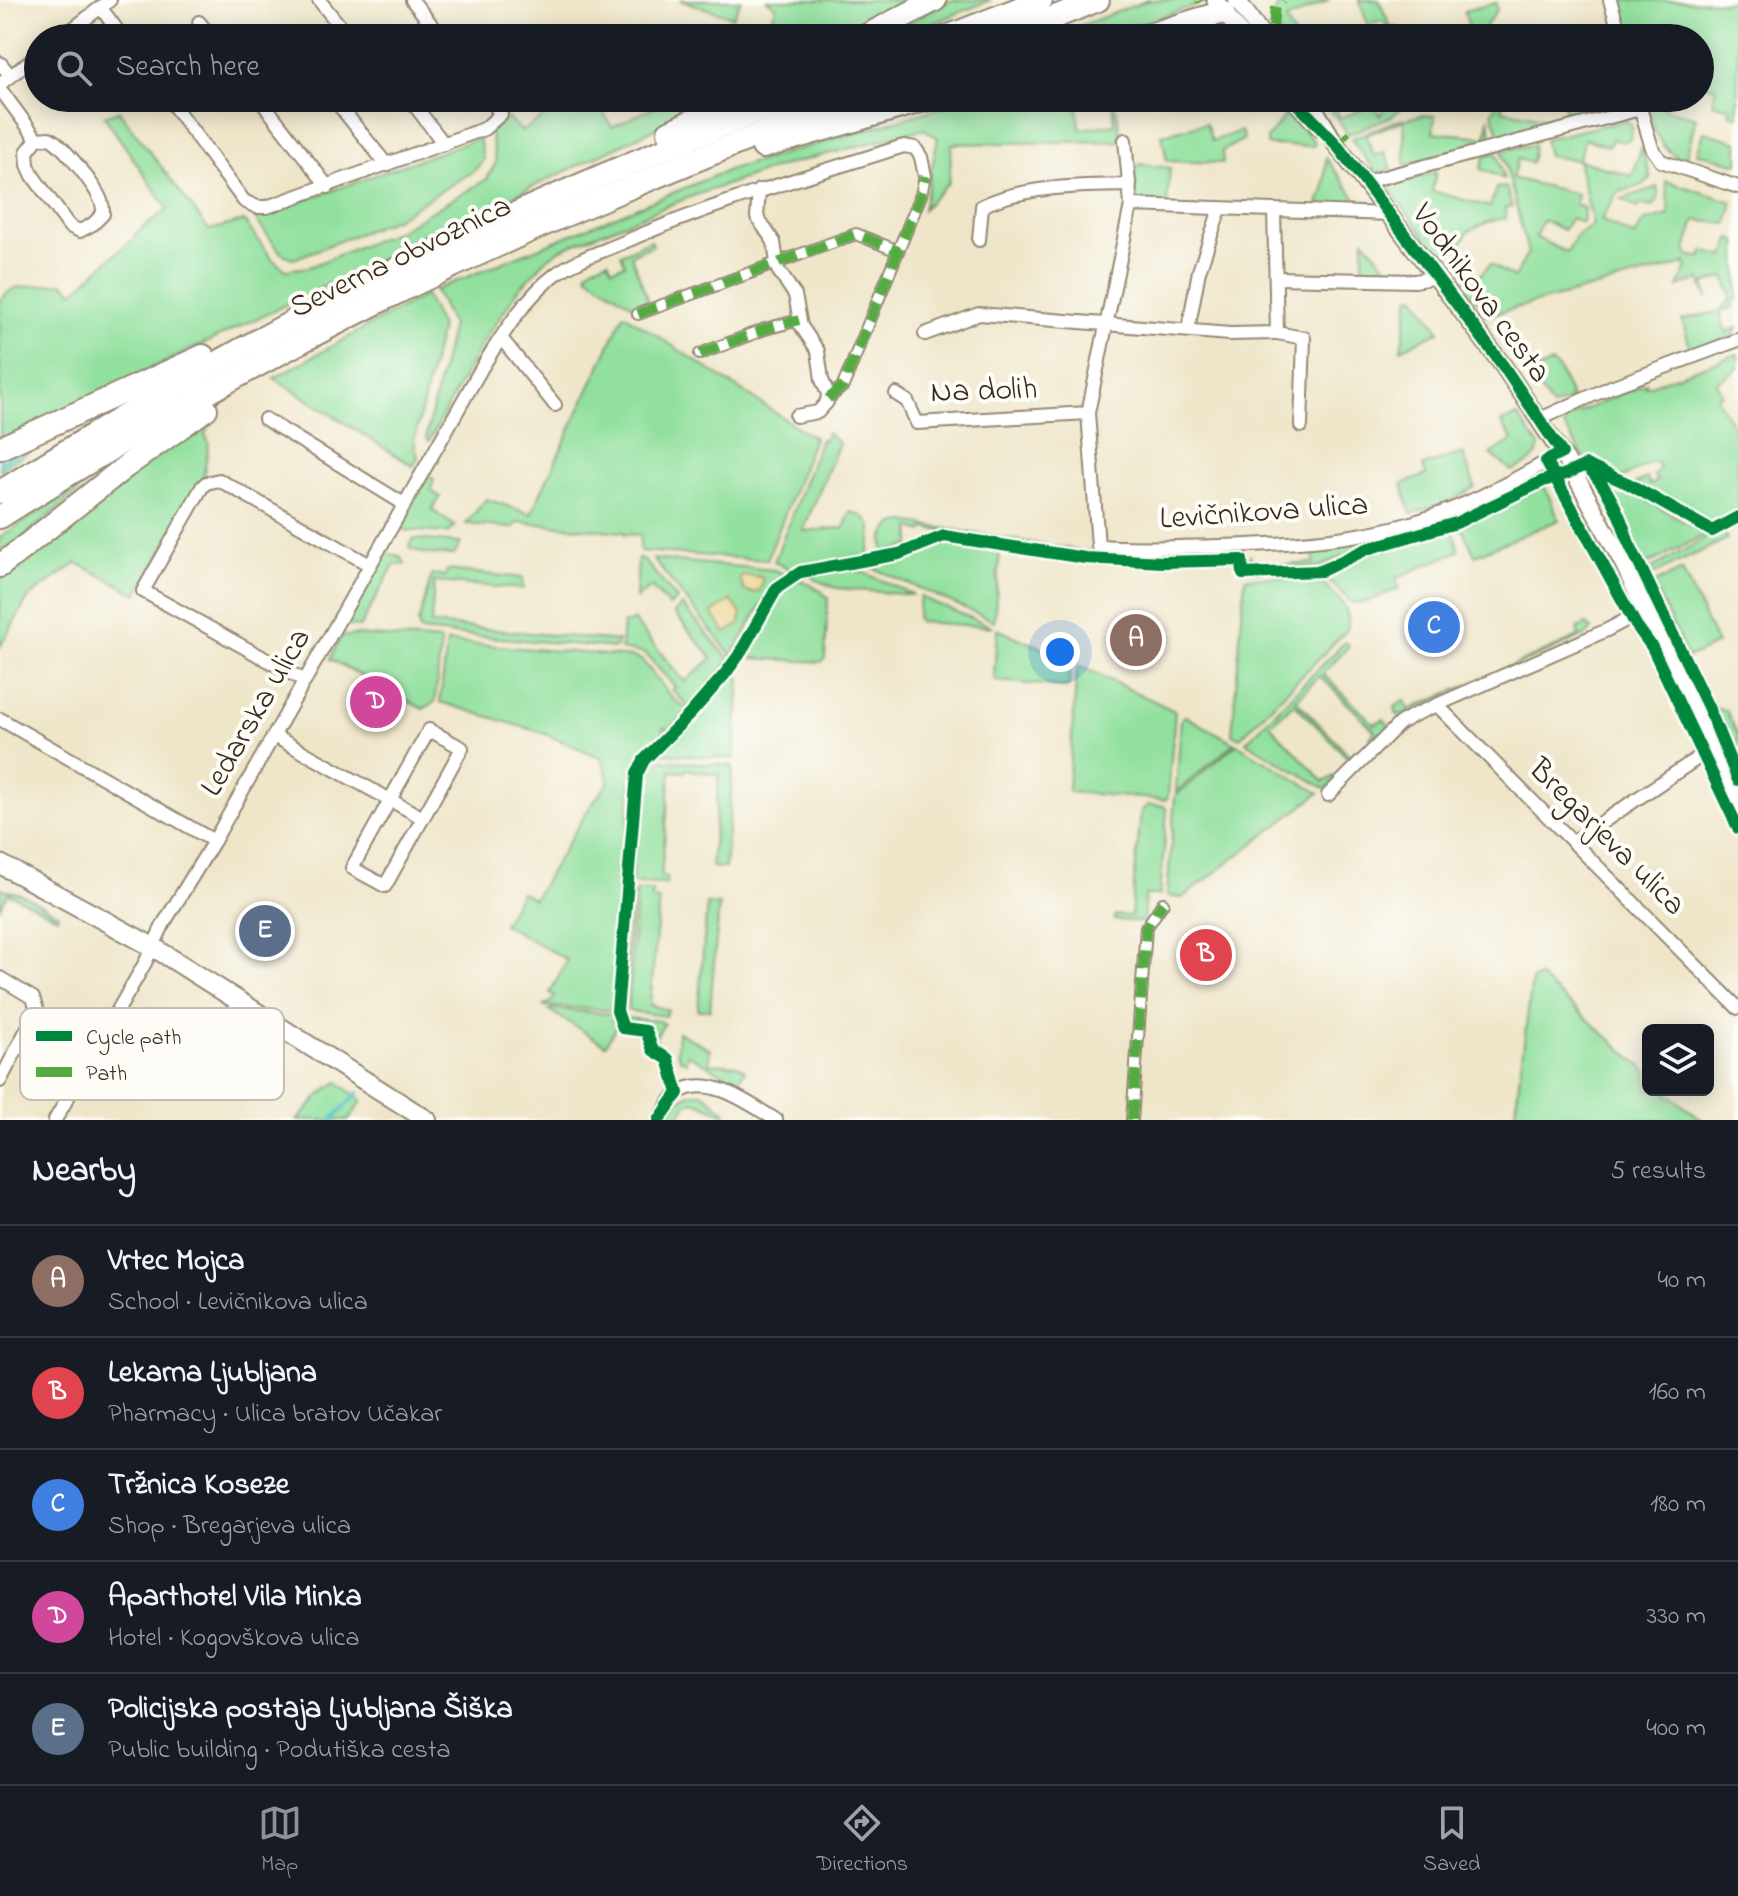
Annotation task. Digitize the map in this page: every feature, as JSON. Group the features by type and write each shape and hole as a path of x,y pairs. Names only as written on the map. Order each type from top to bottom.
{"highway":[{"path":"885,24 913,7 935,0"},
{"path":"980,24 1041,0"},
{"path":"1037,24 1098,0"},
{"path":"1177,24 1233,3"},
{"path":"604,174 651,140 710,112"},
{"name":"Severna obvoznica","path":"0,492 149,402 303,316 428,254 604,174 757,112"},
{"name":"Severna obvoznica","path":"0,517 155,423 299,343 412,286 620,191 816,112"},
{"path":"620,191 882,112"},
{"path":"0,448 193,362 263,325 303,316"},
{"path":"0,566 165,436 231,393 272,371 299,343"}],"main road":[{"path":"0,864 153,947 250,1008"},
{"path":"284,1030 427,1120"}],"street":[{"path":"319,0 338,24"},
{"path":"412,0 431,24"},
{"path":"1610,0 1617,24"},
{"path":"1233,3 1240,24"},
{"path":"1233,3 1252,24"},
{"path":"80,24 106,4 116,24"},
{"path":"0,63 4,83 37,139"},
{"path":"4,83 24,67"},
{"path":"178,112 247,204 257,207 267,207 328,187 484,129 501,114 500,112"},
{"path":"270,112 328,187"},
{"path":"344,112 387,165"},
{"path":"420,112 444,144"},
{"name":"Vodnikova cesta","path":"1305,112 1335,143 1365,182 1562,453 1606,530 1738,804"},
{"name":"Vodnikova cesta","path":"1316,112 1335,143"},
{"path":"1365,182 1611,112"},
{"path":"1641,112 1652,148 1661,161 1738,187"},
{"path":"37,139 58,141 101,201 103,214 93,224 80,231 69,226 33,176 27,152 37,139"},
{"path":"1088,413 1131,205 1125,140"},
{"name":"Ledarska ulica","path":"118,1008 164,923 501,338 543,285 559,272 667,222 904,146 915,148 921,157 925,176 921,195 843,386 818,412 796,416"},
{"path":"979,240 982,206 992,202 1051,189 1130,185"},
{"path":"759,190 757,215 774,242 780,274 797,299 802,329 818,351 828,399"},
{"path":"1131,205 1389,214"},
{"path":"1188,330 1199,271 1220,209"},
{"path":"1274,211 1277,333 1304,338 1301,426"},
{"path":"638,314 856,234 898,251"},
{"path":"1276,278 1415,281 1436,277"},
{"name":"Na dolih","path":"925,334 979,314 1230,334 1277,333"},
{"path":"700,354 765,329 799,320"},
{"path":"501,338 555,405"},
{"path":"1540,419 1611,387 1738,340"},
{"name":"Na dolih","path":"896,394 907,401 917,423 1088,413"},
{"name":"Levičnikova ulica","path":"1088,413 1098,546 1138,548 1315,542 1363,534 1455,508 1515,481 1562,453"},
{"path":"265,419 404,504"},
{"path":"305,681 143,591 202,487 219,480 370,565"},
{"path":"1328,795 1400,723 1645,610"},
{"name":"Bregarjeva ulica","path":"1437,705 1738,1008"},
{"path":"0,719 214,841"},
{"path":"429,730 462,748 385,886 352,868 390,800 429,730"},
{"path":"274,736 423,818"},
{"path":"1573,842 1711,749"},
{"path":"1132,1120 1146,928 1163,903"},
{"path":"0,978 33,998 36,1008"},
{"path":"0,1081 20,1043"},
{"path":"659,1120 678,1093 702,1087 726,1091 776,1120"},
{"name":"Ledarska ulica","path":"55,1120 66,1100"}],"green space":[{"path":"680,0 741,0 733,17"},
{"path":"767,0 910,0 908,7 873,24 770,24 776,7"},
{"path":"952,0 991,0 931,24 903,24"},
{"path":"1148,0 1194,0 1197,5 1140,24 1085,24"},
{"path":"1287,0 1329,0 1286,20 1288,24 1275,24 1275,12"},
{"path":"1359,0 1379,0 1389,24 1382,21 1368,24"},
{"path":"1618,0 1738,2 1738,116 1729,114 1731,108 1714,104 1714,24 1624,24"},
{"path":"1496,3 1497,10 1487,24 1468,24 1464,11"},
{"path":"749,19 766,24 746,24"},
{"path":"120,112 209,230 244,221 273,260 286,270 309,267 398,231 487,179 496,162 490,131 507,118 522,131 551,112 603,112 612,127 644,112 690,112 0,441 0,299 14,288 64,283 73,292 134,239 135,234 168,209 104,116"},
{"path":"926,112 1078,112 1080,129 1115,124 1114,112 1117,112 1121,141 952,144 949,182 923,209 938,138 924,129 781,166 687,198 561,249 547,259 519,289 481,345 429,441 426,437 452,325 435,290 731,169"},
{"path":"1281,112 1290,112 1315,143 1313,146 1267,145 1267,138 1284,117"},
{"path":"1332,112 1337,112 1340,118 1356,112 1378,112 1380,115 1382,112 1397,112 1393,116 1348,134"},
{"path":"1492,112 1512,112 1558,121 1556,127 1501,139"},
{"path":"1565,112 1602,112 1567,120"},
{"path":"1649,112 1677,112 1696,118 1685,161 1668,150 1653,127"},
{"path":"1423,115 1435,116 1433,132 1486,137 1489,117 1492,143 1405,165 1404,120 1366,135 1374,156 1385,152 1392,169 1377,173 1351,139 1392,122"},
{"path":"1626,120 1632,127 1630,139 1623,142 1612,139 1609,146 1585,139 1578,160 1548,156 1544,139"},
{"path":"1206,123 1212,141 1241,131 1244,139 1222,151 1223,163 1167,161 1162,135"},
{"path":"1704,132 1738,142 1738,164 1697,153"},
{"path":"479,138 483,160 475,170 395,219 294,259 281,253 256,220 258,217"},
{"path":"1534,145 1531,163 1518,159 1512,178 1577,194 1575,205 1584,208 1582,223 1571,218 1563,230 1543,220 1535,237 1567,253 1576,236 1593,225 1578,160 1632,176 1641,148 1651,178 1645,184 1617,193 1601,220 1635,237 1643,222 1669,215 1666,181 1733,202 1727,224 1695,220 1686,250 1689,256 1702,257 1703,251 1725,257 1730,239 1737,241 1738,299 1732,302 1733,307 1720,312 1726,332 1737,328 1733,337 1691,350 1682,320 1720,311 1732,298 1725,277 1704,284 1707,298 1700,279 1678,287 1687,268 1685,261 1685,264 1485,316 1486,311 1495,305 1493,301 1481,304 1460,284 1467,278 1472,284 1490,264 1514,278 1528,253 1502,150"},
{"path":"1497,153 1504,179 1481,169 1485,155"},
{"path":"1326,158 1360,204 1359,207 1318,210 1324,191"},
{"path":"1141,164 1170,168 1167,204 1143,203 1135,198 1134,169"},
{"path":"1436,172 1432,191 1490,207 1496,188 1506,187 1512,207 1505,209 1506,218 1488,222 1468,232 1459,247 1443,261 1386,185"},
{"path":"1657,187 1659,197 1653,207 1640,204 1638,208 1622,199"},
{"path":"1364,239 1393,275 1362,275"},
{"path":"651,240 653,245 631,255 650,306 640,310 588,276 587,272 592,267 608,260 612,269 625,264 621,254"},
{"path":"425,295 441,327 414,441 418,458 413,466 274,378"},
{"path":"1415,296 1440,331 1401,349 1410,297"},
{"path":"624,314 814,438 767,560 640,551 640,535 624,532 518,522 513,528 466,524 486,499 531,514"},
{"path":"1738,354 1738,369 1716,383 1722,394 1717,398 1738,436 1738,512 1716,524 1708,524 1635,484 1647,478 1650,485 1657,481 1654,475 1660,468 1657,463 1650,463 1623,478 1591,464 1564,426 1568,417 1646,383 1645,387"},
{"path":"1551,363 1558,368 1572,399 1552,407 1529,374"},
{"path":"221,406 205,434 209,443 203,479 137,594 77,563 28,598 0,647 0,580 143,462"},
{"path":"1518,416 1539,446 1533,458 1512,471 1491,454 1513,440 1501,422"},
{"path":"75,422 0,470 0,457"},
{"path":"827,433 839,443 803,531 844,528 850,512 859,515 871,528 868,556 793,571 774,562 821,439"},
{"path":"1463,453 1475,487 1450,501 1411,514 1402,484 1426,475 1423,466"},
{"path":"1539,474 1541,477 1458,518 1365,545 1319,567 1252,571 1246,567 1245,560 1251,555 1252,567 1314,563 1313,552 1317,547 1377,536 1431,521 1484,501"},
{"path":"1600,475 1624,484 1623,487 1707,534 1644,566 1612,494 1617,491 1611,482 1606,485"},
{"path":"428,476 434,479 431,490 440,497 432,510 455,526 448,533 403,530 401,527"},
{"path":"1544,485 1559,520 1475,555 1461,526"},
{"path":"85,486 0,556 0,537"},
{"path":"905,522 1077,550 1077,553 911,528 911,545 885,554 883,542 886,532 894,525"},
{"path":"1729,525 1731,528 1724,532 1727,539 1650,576 1647,571"},
{"path":"1453,529 1459,551 1396,578 1400,588 1364,603 1352,603 1323,575 1369,553"},
{"path":"413,539 461,543 454,555 426,554 409,548"},
{"path":"943,540 1000,550 994,621 871,567"},
{"path":"1085,551 1147,554 1215,552 1217,555 1163,558 1085,554"},
{"path":"389,554 400,556 405,564 394,565 360,627 344,625 382,560"},
{"path":"638,558 643,559 677,599 669,606 651,587 636,599"},
{"path":"653,559 775,570 786,575 770,590 732,656"},
{"path":"851,567 912,595 836,588 814,579 812,573"},
{"path":"447,570 523,578 523,589 434,582 431,624 618,641 616,648 420,631 418,624 432,574 445,576"},
{"path":"1682,570 1717,644 1688,658 1653,584"},
{"path":"1315,576 1344,606 1347,630 1240,738 1232,734 1245,578"},
{"path":"797,578 828,598 825,659 821,662 751,658 745,652 778,594"},
{"path":"920,597 993,627 920,622 917,618"},
{"path":"682,605 730,660 690,708 672,690 675,687 646,654 621,649 623,623 633,620 685,682 712,658 674,613"},
{"path":"1587,624 1592,629 1587,635 1401,715 1397,715 1395,707 1405,700 1409,710 1579,637 1577,628"},
{"path":"997,629 1071,660 1069,685 997,681 994,677"},
{"path":"356,635 441,641 435,702 423,709 330,659 341,637"},
{"path":"447,642 633,657 642,660 673,699 688,710 668,730 665,727 662,729 665,733 641,757 632,773 613,1010 542,1006 555,996 550,993 567,960 503,924 521,892 534,899 589,808 609,782 602,758 543,733 440,702"},
{"path":"1345,642 1349,646 1323,674 1374,724 1384,719 1389,726 1375,742 1371,742 1370,737 1375,731 1320,676 1296,700 1350,756 1357,750 1362,751 1348,768 1343,766 1348,758 1294,703 1270,725 1324,782 1334,776 1335,780 1326,789 1246,742"},
{"path":"1080,666 1175,711 1168,797 1165,800 1070,792 1068,789 1077,668"},
{"path":"735,667 740,680 734,759 661,753 659,749 692,718"},
{"path":"1714,709 1726,710 1738,735 1738,750 1735,752"},
{"path":"1185,716 1235,743 1176,792 1181,719"},
{"path":"1237,744 1319,793 1182,898 1167,896 1175,796"},
{"path":"652,759 733,766 725,868 711,867 719,775 686,769 685,772 671,771 661,876 667,877 666,884 631,883 641,775 647,762"},
{"path":"1148,805 1164,806 1167,810 1160,895 1145,895 1143,922 1114,920 1115,915 1131,916 1141,811"},
{"path":"0,888 23,895 58,914 57,917 8,893 0,907"},
{"path":"637,891 652,891 652,899 659,900 650,1005 668,1010 665,1016 628,1011"},
{"path":"630,893 634,893 624,1012 621,1012"},
{"path":"707,904 719,905 710,1010 698,1010"},
{"path":"1539,977 1642,1067 1642,1096 1671,1096 1702,1120 1514,1120 1532,980"},
{"path":"551,1009 612,1014 612,1021 619,1024 605,1045"},
{"path":"623,1019 664,1024 656,1036 657,1050 647,1027 625,1024"},
{"path":"678,1032 710,1049 709,1063 737,1065 745,1070 738,1082 687,1054 686,1062 680,1059 677,1051"},
{"path":"338,1082 362,1101 349,1120 297,1120 320,1095"},
{"path":"693,1093 703,1093 725,1114 695,1101 687,1104 676,1120 663,1120 679,1099"}],"sand":[{"path":"743,575 761,577 760,590 753,593 744,590 740,579"},
{"path":"731,600 741,614 740,624 726,633 712,613"}],"waterway":[{"path":"0,464 17,453"},
{"path":"332,1120 358,1093"}],"marked path":[{"path":"1273,24 1275,7 1283,0"},
{"path":"1344,134 1348,138"},
{"path":"828,399 843,386 921,195 925,176"},
{"path":"638,314 856,234 898,251"},
{"path":"700,354 765,329 799,320"},
{"path":"1132,1120 1146,928 1163,903"}],"cycle path":[{"path":"1305,112 1335,143 1365,182 1504,367 1562,453 1546,461 1636,625 1652,647 1738,828"},
{"path":"659,1120 678,1093 668,1059 653,1050 646,1031 623,1028 617,1011 637,774 644,760 725,674 777,588 801,572 899,554 944,536 1085,558 1163,562 1242,560 1243,574 1321,571 1367,549 1456,523 1543,481 1586,465 1629,484 1712,531 1738,517"},
{"path":"1588,467 1617,511 1628,541 1709,709 1738,780"}],"place":[{"name":"Tržnica Koseze","path":"1434,627"},
{"name":"Vrtec Mojca","path":"1136,640"},
{"name":"Aparthotel Vila Minka","path":"376,702"},
{"name":"Policijska postaja Ljubljana Šiška","path":"265,931"},
{"name":"Lekarna Ljubljana","path":"1206,955"}]}
